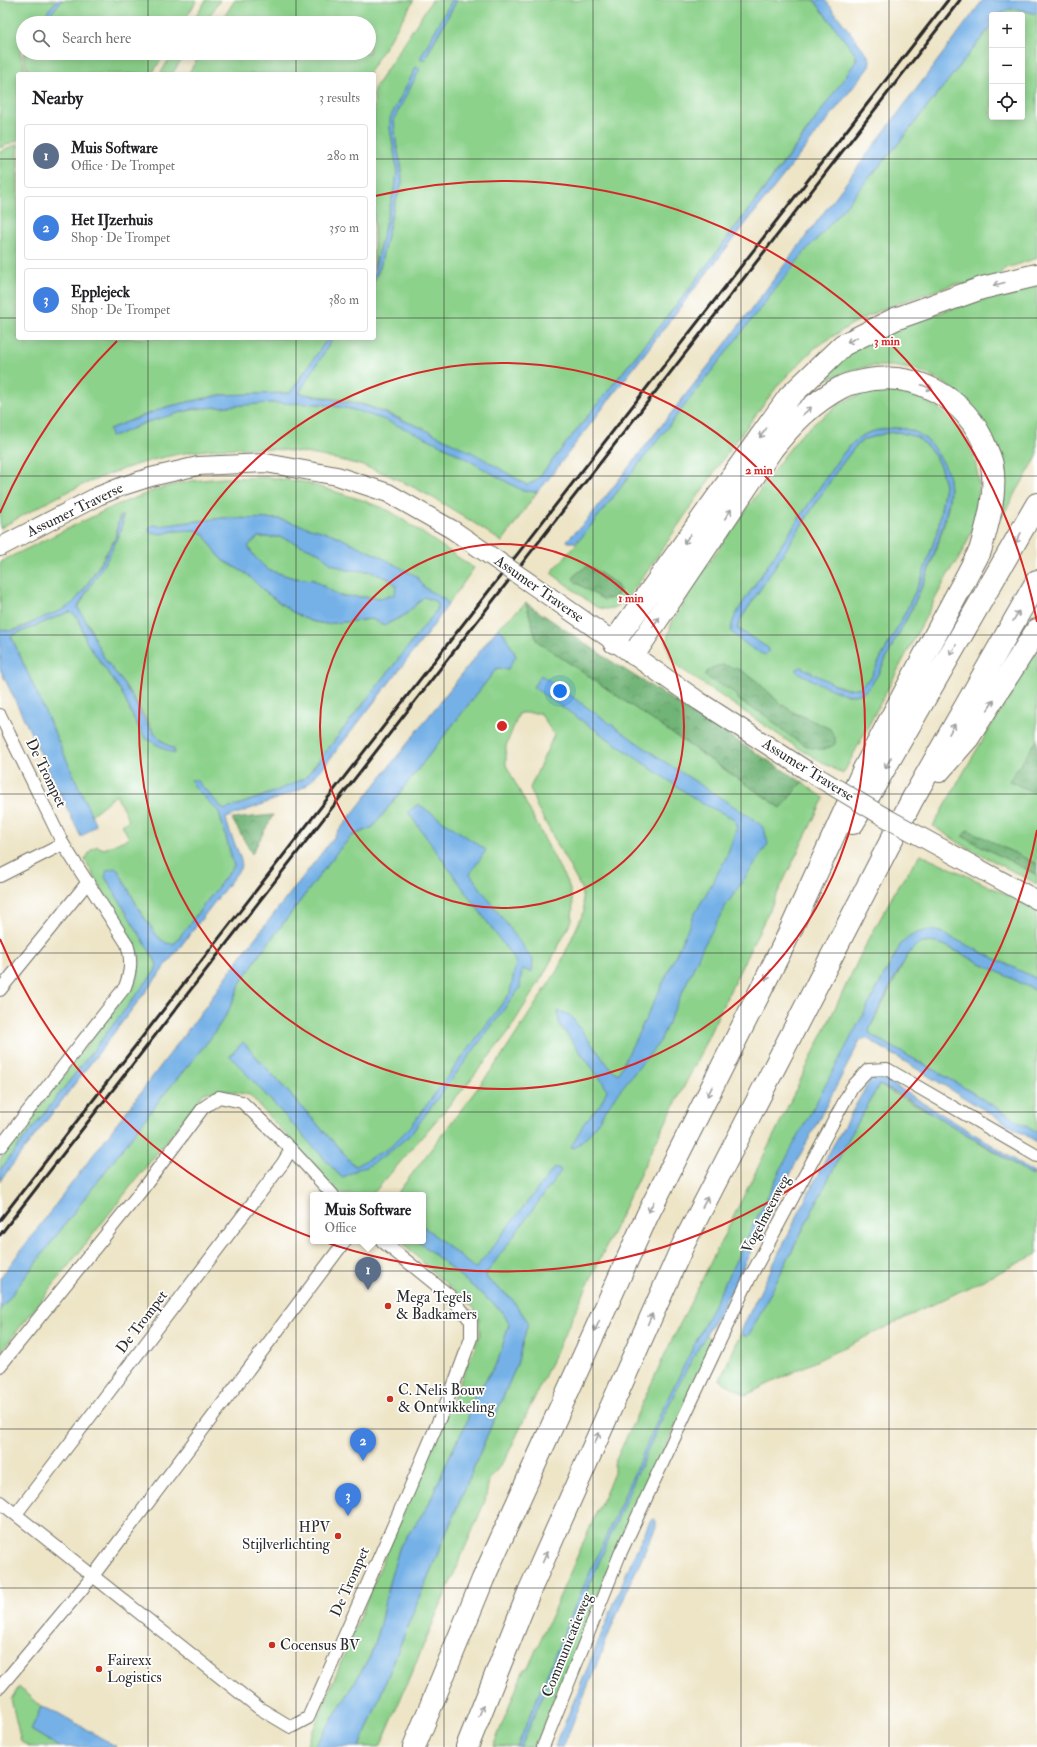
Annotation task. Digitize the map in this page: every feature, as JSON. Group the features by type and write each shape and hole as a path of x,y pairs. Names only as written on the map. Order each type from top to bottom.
{"highway":[{"path":"614,642 789,397 843,345 895,319 982,288 1037,275"},
{"path":"414,1747 483,1579 647,1216 786,940 863,771 980,551 989,519 993,494 992,464 980,433 960,407 930,387 904,379 872,379 843,386 802,415 791,425 772,449 634,654"},
{"path":"786,940 1037,504"},
{"path":"467,1747 529,1592 683,1245 912,800 1037,581"},
{"path":"912,800 968,738 1037,630"}],"main road":[{"name":"Assumer Traverse","path":"0,547 98,496 151,477 198,466 266,463 337,476 388,494 453,530 614,642 634,654 699,701 806,770 881,815 1037,900"}],"street":[{"name":"De Trompet","path":"0,715 63,844 128,944 131,958 130,973 125,986 0,1147"},
{"path":"0,876 63,844"},
{"path":"0,989 88,882"},
{"name":"Vogelmeerweg","path":"620,1554 746,1285 852,1086 868,1070 887,1069 1037,1156"},
{"path":"0,1366 141,1191 202,1108 219,1097 242,1102 290,1149 330,1192"},
{"name":"De Trompet","path":"16,1514 283,1163 290,1149"},
{"path":"0,1687 93,1576 343,1244"},
{"name":"De Trompet","path":"0,1502 259,1708 291,1727 308,1718 453,1387 471,1338 471,1321 450,1296 386,1244"},
{"name":"Communicatieweg","path":"543,1747 620,1554"}],"green space":[{"path":"0,0 57,0 44,16 16,16 16,60 22,60 25,72 16,72 16,141 0,148"},
{"path":"62,0 197,0 187,16 49,16"},
{"path":"206,0 220,0 210,16 196,16"},
{"path":"235,0 414,0 369,72 189,72 197,60 376,60 376,16 225,16"},
{"path":"432,0 452,0 421,58 424,60 457,0 814,0 856,55 856,61 841,85 690,288 536,481 527,485 449,442 389,414 368,406 351,402 298,393 332,340 376,340 376,276 380,267 393,209 402,183 401,165 396,143 394,119 416,67 390,128 397,168 396,182 376,262 376,86"},
{"path":"1008,9 1017,9 1037,14 1037,258 1004,269 999,275 968,285 955,284 885,308 852,324 815,348 779,384 730,449 646,573 624,602 614,608 605,609 596,607 551,573 582,537 807,248 818,238 898,144 989,29 989,120 1025,120 1025,12 1004,12","holes":["593,568 616,584 620,591 617,596 600,598 595,593 576,583"]},
{"path":"24,60 161,60 153,72 28,72"},
{"path":"169,60 181,60 173,72 161,72"},
{"path":"16,145 16,340 327,340 290,393 220,395 166,407 109,429 120,434 150,421 180,413 226,405 297,403 338,406 351,409 396,424 440,444 523,491 537,492 502,542 434,498 382,472 321,456 263,448 207,450 152,460 125,468 84,484 0,528 0,152"},
{"path":"1037,284 1037,457 994,530 1003,493 958,393 938,379 916,370 893,366 870,366 848,371 828,379 812,388 848,352 878,335 947,310"},
{"path":"879,391 904,394 926,401 945,414 960,430 971,449 977,471 979,495 975,520 965,547 957,562 952,567 843,774 798,748 677,666 671,659 666,643 672,622 707,565 784,456 800,436 838,404 864,393","holes":["894,428 907,429 918,433 927,440 935,450 947,472 950,486 949,504 939,542 928,572 916,600 881,669 872,683 862,693 857,695 847,695 795,670 847,689 859,688 871,677 906,611 922,577 938,529 945,485 941,469 935,456 917,437 898,432 886,433 863,440 854,448 836,472 739,622 738,629 768,648 731,627 744,601 838,460 850,445 868,433","753,678 780,703 793,712 830,729 778,726 765,715 741,702 734,693"]},
{"path":"265,477 304,482 362,500 390,511 474,568 447,606 447,602 425,588 416,576 279,519 223,518 158,526 152,525 161,534 174,531 196,530 204,535 222,560 247,574 265,592 291,611 310,621 326,624 371,619 385,625 405,615 424,597 435,601 438,605 437,610 305,778 274,792 224,810 196,780 194,787 219,812 234,866 174,944 166,943 158,937 141,913 118,870 107,880 155,960 157,965 155,971 0,1170 0,1159 137,979 140,959 137,950 85,860 91,850 97,846 104,849 129,838 122,825 129,820 116,795 91,815 11,636 66,613 71,612 76,614 87,643 121,691 145,738 173,749 158,737 123,682 105,660 95,641 91,629 78,608 121,530 123,516 119,517 115,539 83,591 72,605 9,632 0,629 0,562 114,506 161,488 191,481 224,478"},
{"path":"258,537 281,537 320,553 330,563 347,570 369,571 389,579 396,586 395,594 384,598 339,596 314,580 294,578 268,570 254,556 248,546"},
{"path":"587,566 616,584 620,591 613,598 604,600 578,584 573,579 576,574"},
{"path":"526,603 537,641 781,808 802,782 824,798 692,1071 653,1147 506,1458 489,1480 485,1501 380,1747 360,1747 412,1615 517,1364 528,1322 512,1299 487,1279 486,1274 488,1271 480,1265 476,1268 473,1267 426,1228 426,1192 398,1192 502,1056 557,971 584,911 581,888 536,805 530,788 554,735 540,713 519,713 506,746 506,765 569,886 573,904 572,920 544,974 507,1034 464,1088 375,1192 339,1192 250,1095 223,1090 204,1093 0,1353 0,1310 161,1098 210,1039 228,1012 241,982 260,954 338,851 352,836 373,827 497,668 508,669 504,633 498,628","holes":["243,1042 358,1169 342,1178 231,1056"]},
{"path":"526,603 611,661 802,782 781,808 537,641"},
{"path":"1037,650 1037,864 968,830 962,836 1037,875 1037,884 961,844 933,826"},
{"path":"724,665 740,670 753,678 780,703 793,712 830,729 835,737 835,744 827,748 818,749 799,742 763,714 741,701 731,690 705,675 716,666"},
{"path":"1037,740 1037,794 1009,781"},
{"path":"273,815 252,854 232,819"},
{"path":"968,830 1037,864 1037,875 962,836"},
{"path":"921,854 1037,909 1037,979 940,932 901,944 780,1171 701,1332 716,1342 615,1552 536,1747 493,1747 524,1669 528,1668 614,1473 614,1464 666,1352 775,1133 862,952 898,886"},
{"path":"934,942 944,945 1037,991 1037,1133 955,1082 871,1035 869,1030 909,952 918,944"},
{"path":"879,1085 935,1115 1037,1178 1037,1254 746,1395 720,1380 741,1333 744,1336 748,1336 757,1320 849,1138"},
{"path":"404,1244 422,1244 502,1311 509,1324 498,1361 472,1401 467,1422 450,1455 428,1506 400,1546 370,1657 315,1747 306,1747 385,1556 480,1335 479,1318 474,1308 430,1270"},
{"path":"19,1687 41,1707 31,1730 59,1747 31,1747 21,1742 11,1699"}],"water":[{"path":"57,0 62,0 49,16 44,16"},
{"path":"452,0 457,0 424,60 420,58"},
{"path":"814,0 825,0 867,54 870,60 869,67 537,492 523,491 445,447 382,419 351,409 320,404 271,403 193,409 144,423 120,434 111,436 109,429 166,407 220,395 290,393 327,340 332,340 299,393 366,406 420,427 477,455 527,485 536,481 690,288 801,140 856,61 856,55"},
{"path":"983,0 1037,0 1037,14 1024,10 1013,9 1003,12 989,12 989,29 898,144 807,249 582,537 576,542 568,542 567,540 588,519 720,351"},
{"path":"416,67 420,69 394,119 396,143 401,165 402,183 393,209 380,267 376,276 376,262 396,182 397,168 390,128 390,118"},
{"path":"894,428 907,429 918,433 927,440 935,450 944,464 948,476 948,502 939,540 922,585 880,670 872,684 862,693 855,695 847,694 829,688 795,670 801,667 839,687 847,689 859,688 871,677 906,611 922,577 938,529 945,485 941,469 935,456 917,437 898,432 886,433 863,440 854,448 836,472 739,622 738,629 768,648 768,652 765,655 752,648 731,632 731,628 735,616 744,601 838,460 856,440 862,436 875,431"},
{"path":"121,516 123,516 121,530 111,553 79,604 78,608 104,658 124,684 145,720 158,737 174,749 174,754 145,738 121,691 87,643 78,618 71,612 11,636 96,825 81,837 0,669 0,629 11,631 16,630 70,605 81,593 94,574 115,539"},
{"path":"223,518 279,519 332,534 379,556 416,576 425,588 445,600 447,602 447,606 431,629 326,764 307,785 295,792 226,818 229,830 241,859 242,865 240,869 0,1181 0,1170 155,971 157,965 155,960 105,877 107,870 115,868 118,870 141,913 158,937 166,943 174,944 234,866 219,812 194,787 191,780 196,780 224,810 274,792 305,778 437,610 438,605 435,601 424,597 405,615 385,625 371,619 326,624 310,621 291,611 265,592 247,574 222,560 204,535 196,530 174,531 162,534 149,532 149,528 152,525 158,526","holes":["258,537 281,537 320,553 330,563 347,570 369,571 389,579 396,586 395,594 384,598 339,596 314,580 294,578 268,570 254,556 248,546"]},
{"path":"498,628 504,633 516,656 508,669 497,668 373,827 352,836 338,851 260,954 241,982 228,1012 210,1039 161,1098 0,1310 0,1278 203,1010 244,952"},
{"path":"541,675 662,760 752,818 764,828 768,844 725,907 702,949 659,1043 616,1095 591,1132 575,1148 571,1147 584,1123 601,1103 607,1090 602,1081 559,1024 558,1011 570,1015 610,1068 618,1074 657,996 693,917 726,858 737,827 733,818 701,803 533,687"},
{"path":"418,804 486,850 470,874 533,960 532,972 522,969 520,988 411,1134 391,1151 367,1167 358,1169 342,1178 230,1056 243,1042 355,1166 389,1148 411,1126 510,993 516,962 408,812"},
{"path":"930,930 940,932 1037,979 1037,991 944,945 930,942 920,943 905,960 891,984 869,1030 871,1035 955,1082 1037,1133 1037,1142 866,1038 860,1041 721,1310 705,1336 663,1416 638,1471 521,1747 517,1747 575,1606 664,1406 788,1155 901,944 914,934"},
{"path":"876,1078 882,1079 894,1085 992,1145 1035,1174 1030,1175 1001,1155 924,1108 879,1085 849,1138 757,1320 748,1336 744,1336 741,1333 745,1322 825,1160 866,1087 871,1080"},
{"path":"554,1168 559,1168 561,1171 486,1274 487,1279 512,1299 528,1322 517,1364 412,1615 360,1747 315,1747 370,1657 400,1546 428,1506 450,1455 467,1422 472,1401 498,1361 509,1324 502,1311 422,1244 426,1244 426,1228 476,1268"},
{"path":"653,1519 656,1521 656,1527 627,1590 563,1747 555,1747 631,1562 650,1521"},
{"path":"41,1707 58,1713 117,1747 59,1747 31,1730"}],"railway":[{"path":"0,1220 948,0"},
{"path":"0,1235 960,0"}],"place":[{"name":"Muis Software","path":"368,1290"},
{"name":"Mega Tegels & Badkamers","path":"388,1306"},
{"name":"C. Nelis Bouw & Ontwikkeling","path":"390,1399"},
{"name":"Het IJzerhuis","path":"363,1461"},
{"name":"Epplejeck","path":"348,1516"},
{"name":"HPV Stijlverlichting","path":"338,1536"},
{"name":"Cocensus BV","path":"272,1645"},
{"name":"Fairexx Logistics","path":"99,1669"}]}
